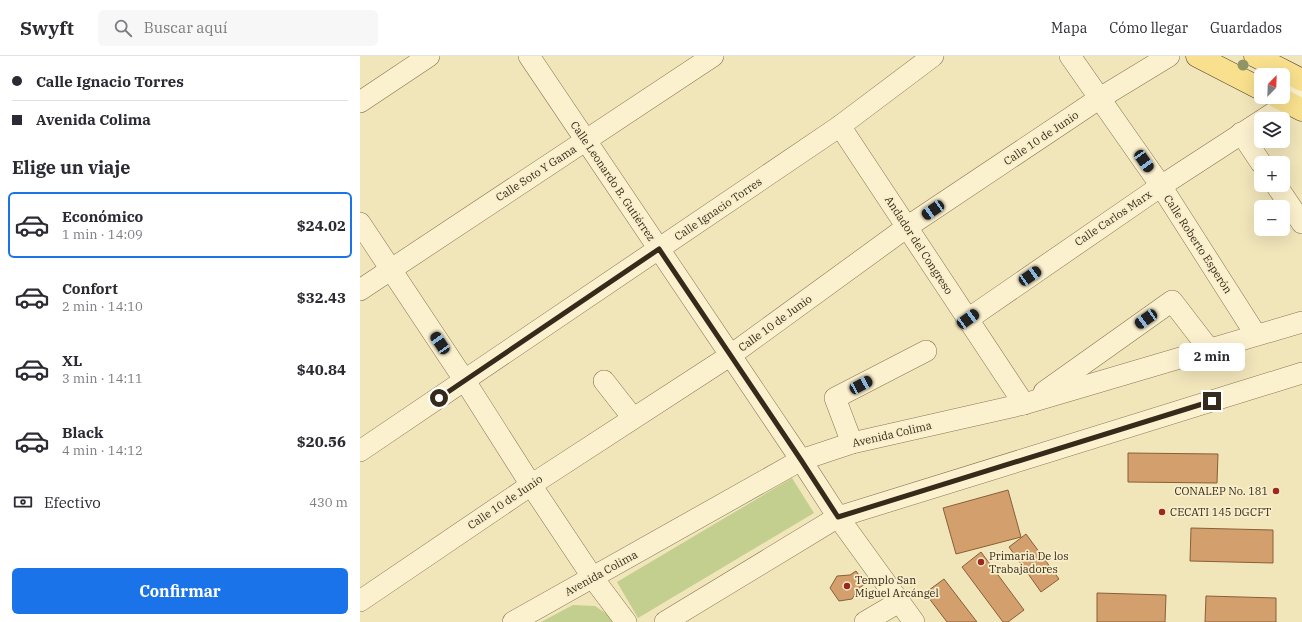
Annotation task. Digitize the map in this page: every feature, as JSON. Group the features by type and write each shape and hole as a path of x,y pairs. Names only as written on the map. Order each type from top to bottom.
{"main road":[{"path":"1255,56 1302,80"},
{"path":"1202,57 1254,85"}],"street":[{"path":"360,102 429,56"},
{"name":"Calle Leonardo B. Gutiérrez","path":"529,56 731,355 838,517 914,622"},
{"name":"Calle Soto Y Gama","path":"360,290 713,56"},
{"name":"Calle Ignacio Torres","path":"360,452 840,126 933,56"},
{"name":"Calle Roberto Esperón","path":"1070,56 1161,186 1256,335"},
{"name":"Calle 10 de Junio","path":"360,601 530,485 731,355 907,227 1100,98 1169,56"},
{"path":"1290,101 1302,80"},
{"path":"1275,112 1287,104"},
{"name":"Calle Carlos Marx","path":"968,319 1161,186 1254,125"},
{"name":"Andador del Congreso","path":"840,126 968,319 1027,403"},
{"path":"1241,133 1256,156"},
{"path":"1281,192 1302,223"},
{"path":"360,223 465,380 530,485 593,578 626,622"},
{"path":"1027,403 1172,301 1209,349"},
{"name":"Avenida Colima","path":"513,622 801,460 852,443 1027,403 1302,322"},
{"path":"852,443 835,398 926,351"},
{"path":"665,622 838,517 1302,373"},
{"path":"604,381 633,418"},
{"path":"865,622 899,602"}],"green space":[{"path":"792,478 814,513 638,618 617,582"},
{"path":"573,605 595,606 614,619 615,622 541,622"}],"building":[{"path":"1128,453 1218,454 1217,483 1128,482"},
{"path":"1008,490 1021,537 956,554 943,508"},
{"path":"1191,528 1273,530 1273,563 1190,561"},
{"path":"1026,534 1059,579 1041,592 1009,547"},
{"path":"981,552 1024,610 1008,622 1003,622 962,567"},
{"name":"Templo San Miguel Arcángel","path":"856,571 865,584 859,588 852,599 839,601 830,588 837,576 850,575"},
{"path":"944,579 977,622 947,622 925,593"},
{"path":"1097,593 1166,595 1165,622 1097,622"},
{"path":"1206,596 1276,598 1276,622 1205,622"}],"place":[{"name":"CONALEP No. 181","path":"1276,491"},
{"name":"CECATI 145 DGCFT","path":"1162,512"},
{"name":"Primaria De los Trabajadores","path":"981,562"},
{"name":"Templo San Miguel Arcángel","path":"847,586"}],"route":[{"path":"439,398 659,249 838,517 1212,401"}]}
